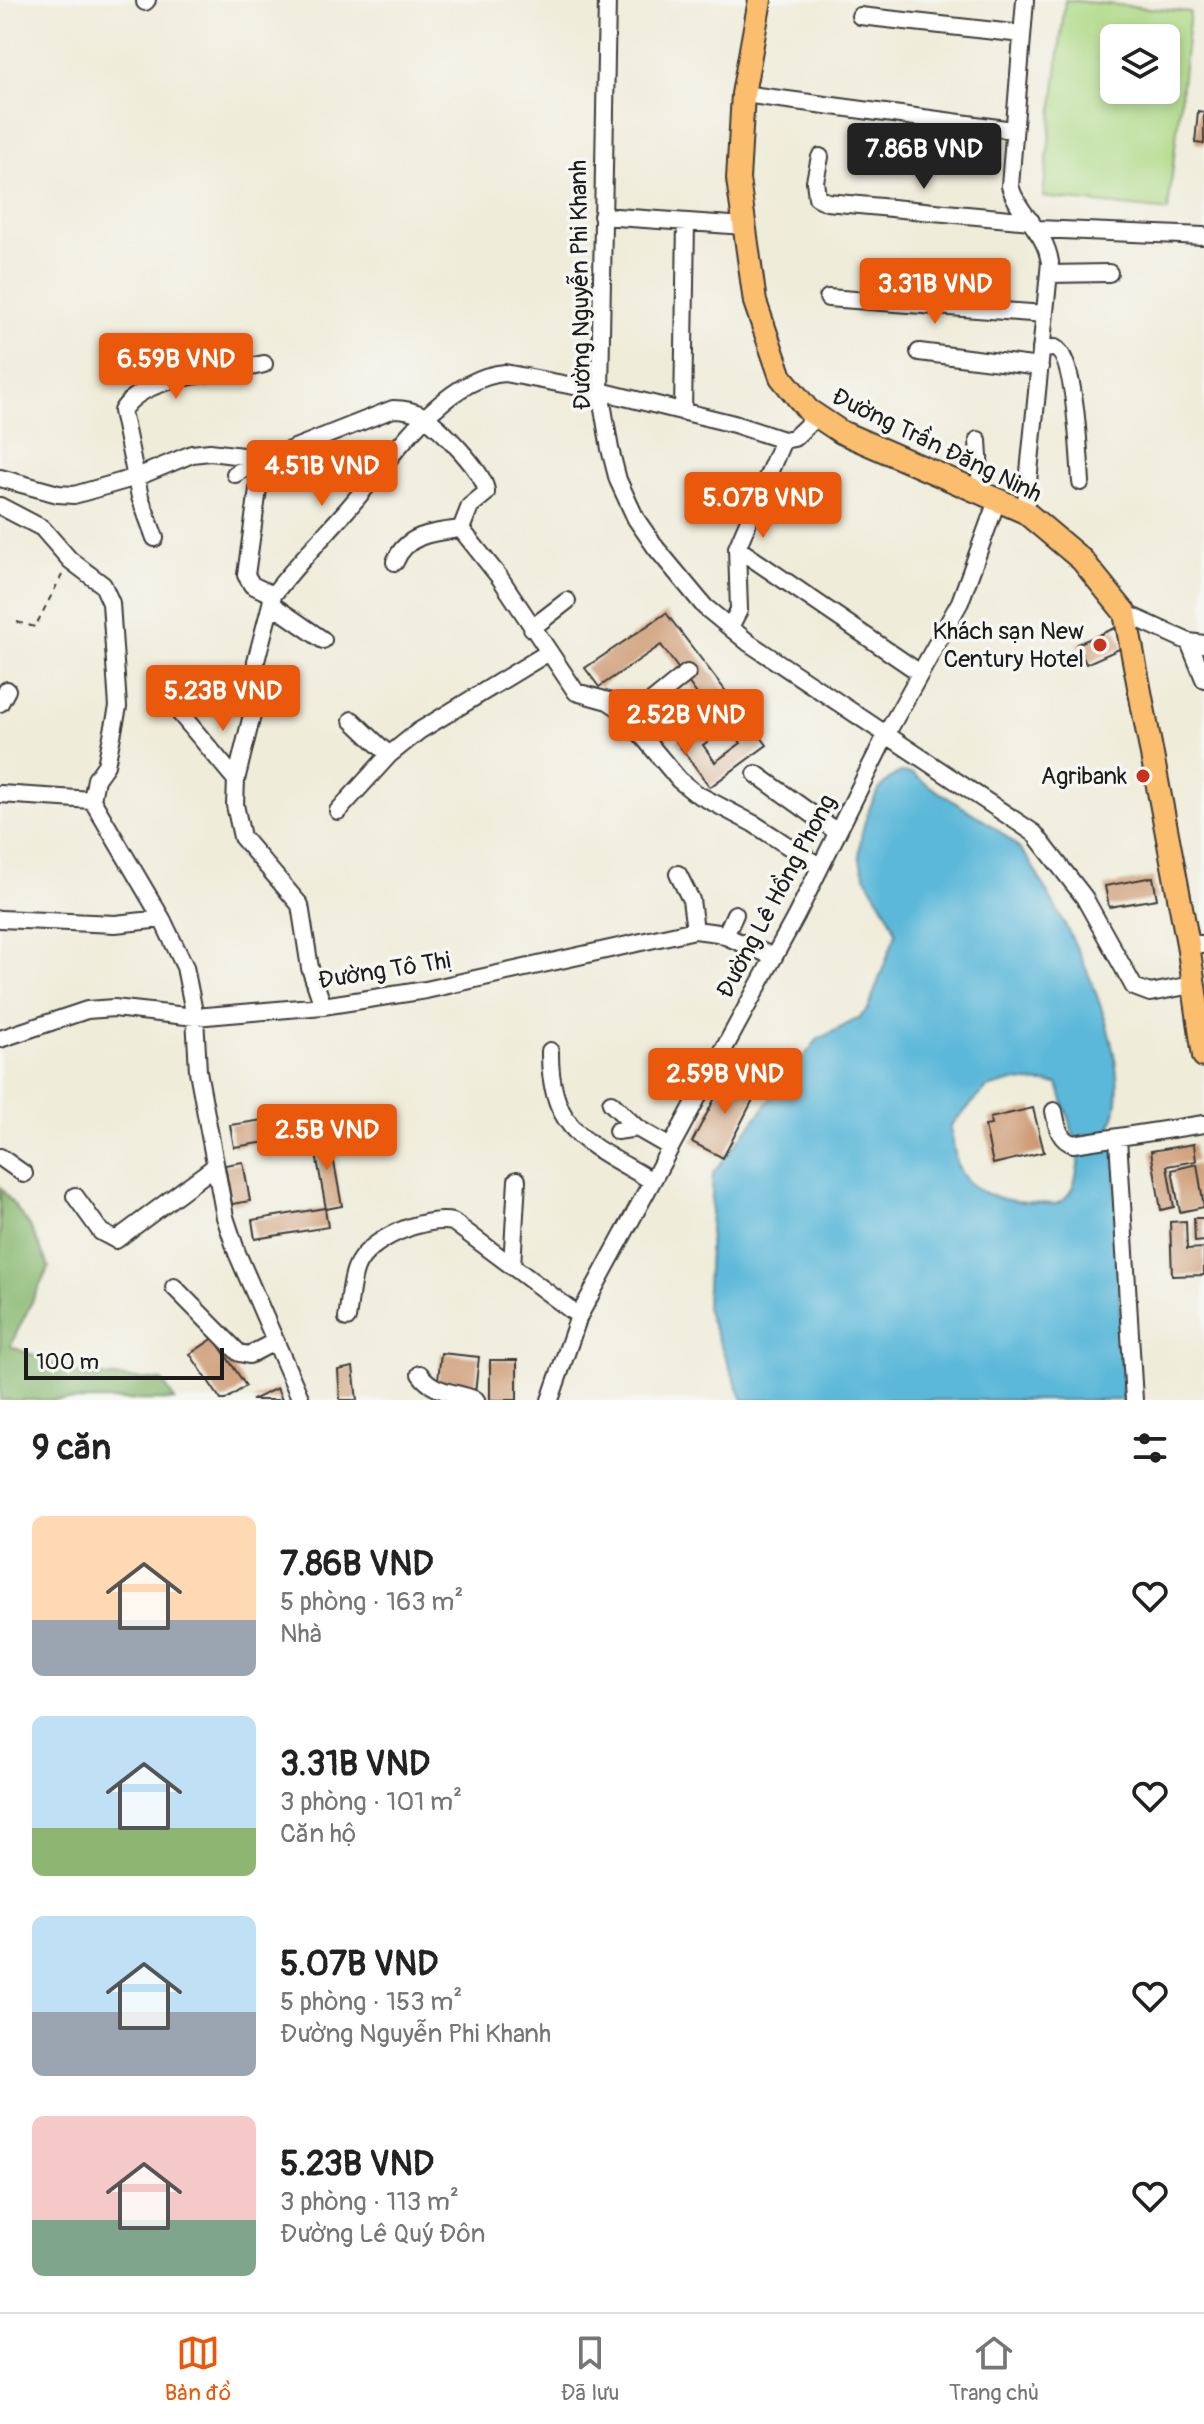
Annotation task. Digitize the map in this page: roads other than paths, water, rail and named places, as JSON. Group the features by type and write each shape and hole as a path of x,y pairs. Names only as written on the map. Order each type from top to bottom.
{"main road":[{"name":"Đường Trần Đăng Ninh","path":"760,0 743,94 738,144 755,302 781,377 817,416 841,432 990,494 1025,512 1082,560 1125,613 1196,944 1192,985 1204,1056"}],"street":[{"name":"Đường Nguyễn Phi Khanh","path":"607,0 600,391 618,480 636,519 705,607 730,627 1034,833 1084,897 1134,987 1150,993 1192,985"},
{"path":"1025,0 1010,186 1016,205 1036,225 1047,243 1049,274 1025,512"},
{"path":"860,16 1022,34"},
{"path":"743,94 1013,130"},
{"path":"820,157 815,181 817,197 827,202 1036,225 1204,236"},
{"path":"602,216 745,226"},
{"path":"683,412 686,222"},
{"path":"1049,274 1109,273"},
{"path":"828,298 1045,314"},
{"path":"1041,349 1055,348 1065,357 1081,482"},
{"path":"919,352 1040,367"},
{"path":"122,411 135,395 148,387 264,364"},
{"path":"323,1006 310,968 300,905 242,837 235,805 236,780 248,738 256,661 272,600 309,548 344,514 425,417 477,380 490,375 505,373 600,391 783,440 794,438 817,416"},
{"path":"118,391 137,477 155,538"},
{"path":"235,474 379,412 404,408 425,417 475,467 487,485 486,493 470,506 461,529"},
{"path":"730,627 739,610 737,548 783,440"},
{"path":"978,440 990,494"},
{"path":"0,478 66,495 137,477 192,454 210,452 264,459"},
{"path":"264,459 246,575 252,585 323,640"},
{"name":"Đường Lê Hồng Phong","path":"550,1400 579,1316 772,956 887,733 960,602 990,494"},
{"path":"0,506 42,528 70,560 97,579 111,603 118,707 106,765 96,779 92,800 162,919 185,967 195,1017 198,1071 214,1167 237,1253 301,1400"},
{"path":"395,562 412,541 426,533 461,529"},
{"path":"461,529 500,578 576,692 608,701 695,793 754,824 819,866"},
{"path":"737,548 920,673"},
{"path":"532,628 567,601"},
{"path":"1125,613 1196,643 1204,679"},
{"path":"338,811 389,755 419,731 549,652"},
{"path":"629,720 687,673"},
{"path":"179,712 236,780"},
{"path":"352,720 389,755"},
{"path":"756,774 837,832"},
{"path":"0,794 92,800"},
{"path":"678,874 691,900 695,930"},
{"path":"725,936 735,914"},
{"path":"0,919 115,924 162,919"},
{"name":"Đường Tô Thị","path":"0,1039 87,1010 114,1008 195,1017 323,1006 426,990 695,930 725,936 772,956"},
{"path":"550,1051 556,1095 576,1136 652,1181"},
{"path":"611,1103 637,1128 670,1147"},
{"path":"1054,1111 1065,1141 1073,1144 1204,1124"},
{"path":"617,1131 637,1128"},
{"path":"1118,1138 1134,1400"},
{"path":"0,1157 24,1174"},
{"path":"75,1196 101,1232 116,1240 214,1167"},
{"path":"512,1266 517,1180"},
{"path":"347,1318 356,1267 369,1249 428,1222 453,1222 579,1316"},
{"path":"174,1287 239,1353 249,1355 276,1341"},
{"path":"420,1374 428,1384 439,1390 476,1400"}],"water":[{"path":"901,772 913,774 984,820 1023,853 1073,941 1101,1008 1117,1076 1116,1106 1108,1132 1074,1137 1058,1084 1013,1081 987,1088 950,1126 957,1164 967,1180 988,1194 1015,1201 1056,1204 1072,1188 1081,1151 1115,1144 1123,1400 743,1400 710,1320 706,1307 713,1173 817,1040 859,1018 868,1009 896,933 865,876 859,850 874,798 885,783"}],"place":[{"name":"Khách sạn New Century Hotel","path":"1100,645"},
{"name":"Agribank","path":"1143,776"}]}
